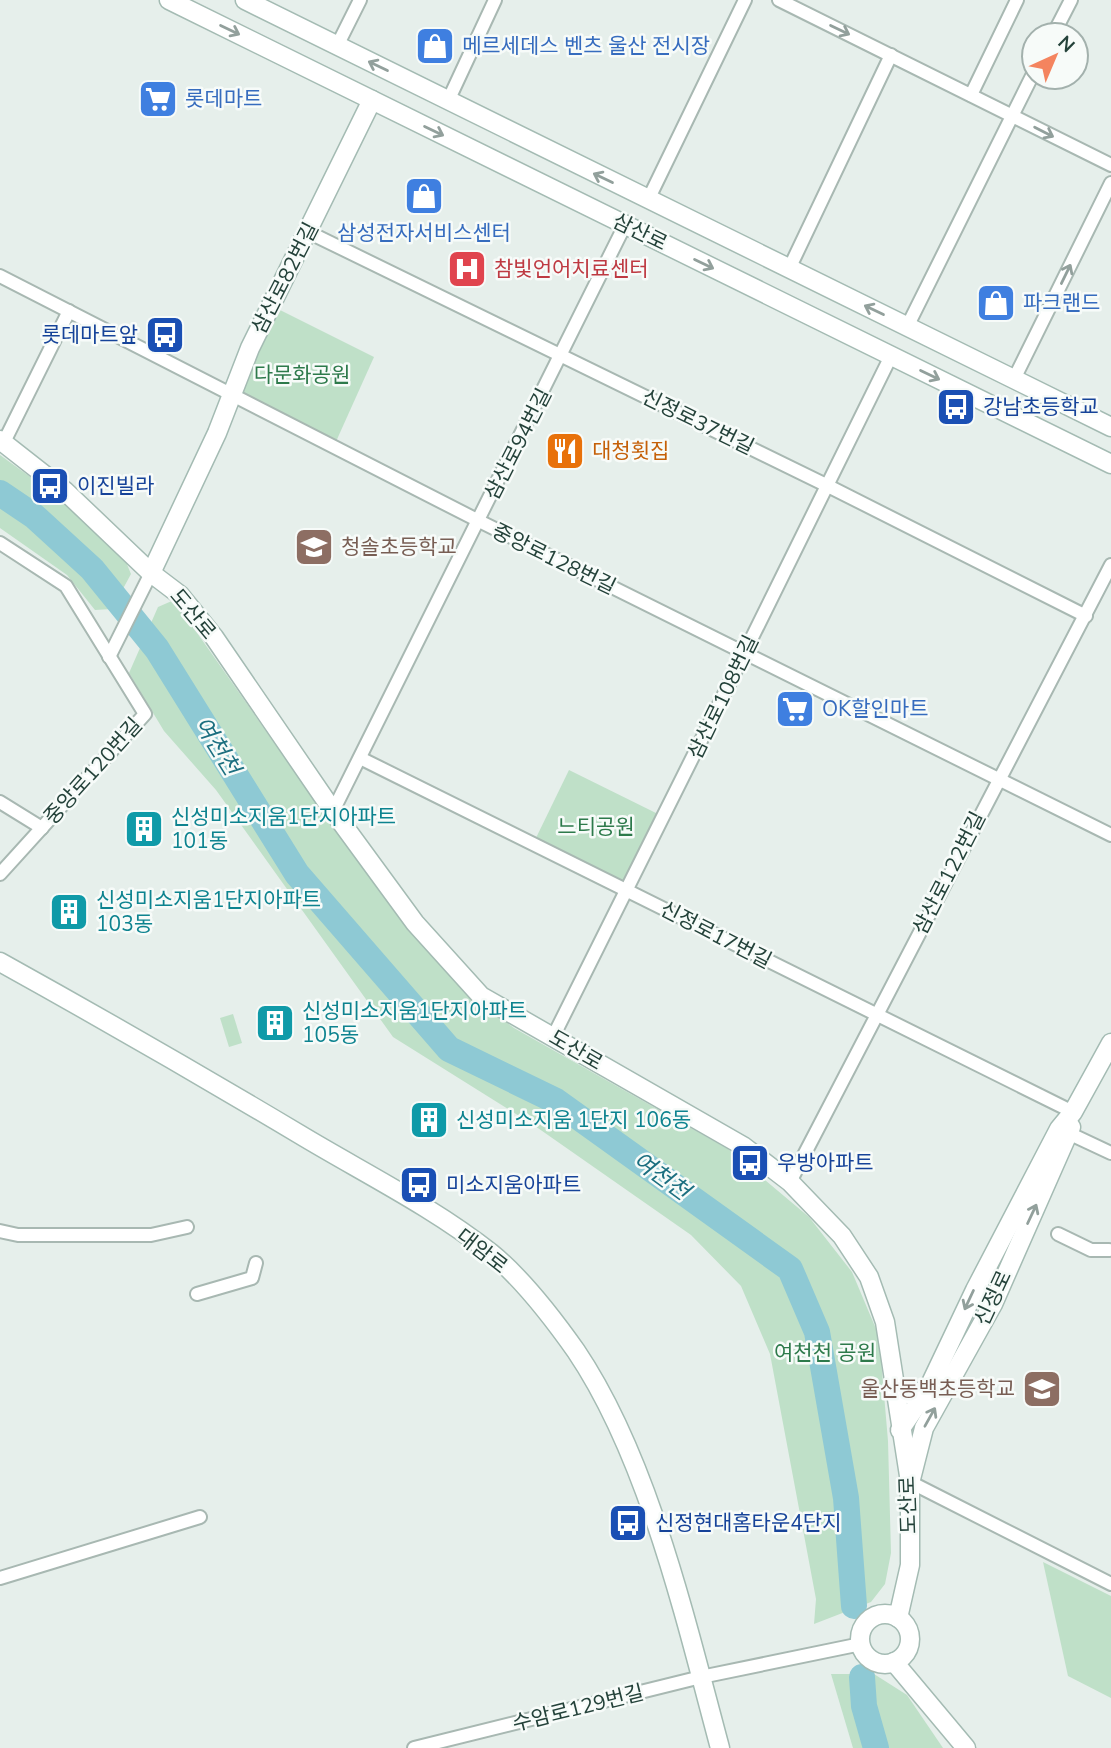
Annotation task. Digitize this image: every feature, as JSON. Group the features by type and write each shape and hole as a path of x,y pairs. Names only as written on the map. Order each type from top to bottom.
{"main road":[{"name":"삼산로","path":"169,0 1111,464"},
{"name":"삼산로","path":"244,0 1111,427"},
{"name":"삼산로82번길","path":"151,573 217,433 230,393 372,100"},
{"name":"도산로","path":"2,441 65,491 151,573 180,595 214,638 333,811 415,923 456,972 481,996 743,1146 790,1182 842,1236 869,1278 885,1322 910,1482 910,1565 898,1618"},
{"name":"대암로","path":"0,962 152,1046 430,1213 491,1254 535,1298 576,1352 610,1412 647,1497 720,1748"},
{"name":"신정로","path":"910,1482 924,1428 993,1304 1073,1112 1108,1054"},
{"name":"신정로","path":"900,1430 928,1389 975,1290 1065,1131"},
{"path":"894,1387 911,1395 928,1389"},
{"path":"883,1614 898,1618 909,1633 909,1646 902,1657 894,1662 875,1662 864,1652 861,1644 866,1624 883,1614"},
{"path":"894,1662 965,1748"}],"street":[{"path":"337,46 360,0"},
{"path":"447,101 495,0"},
{"path":"649,200 745,0"},
{"path":"779,0 1111,166"},
{"path":"971,94 1017,0"},
{"path":"1060,21 1071,0"},
{"path":"789,269 891,55"},
{"path":"906,327 1024,91"},
{"path":"1014,379 1111,183"},
{"name":"삼산로94번길","path":"333,811 625,225"},
{"name":"신정로37번길","path":"308,232 828,485 1086,616"},
{"name":"중앙로128번길","path":"0,276 479,521 1111,835"},
{"path":"2,441 69,311"},
{"name":"삼산로108번길","path":"553,1037 669,809 743,653 891,356"},
{"name":"중앙로120번길","path":"0,543 66,586 145,714 0,874"},
{"name":"삼산로122번길","path":"790,1182 997,779 1111,565"},
{"path":"109,657 151,573"},
{"name":"신정로17번길","path":"360,758 1073,1112"},
{"path":"0,802 42,828"},
{"path":"1065,1131 1111,1153"},
{"path":"0,1231 18,1236 151,1235 187,1227"},
{"path":"1058,1234 1091,1250 1110,1249"},
{"path":"197,1294 252,1278 256,1263"},
{"path":"910,1482 1111,1584"},
{"path":"0,1578 200,1517"},
{"name":"수암로129번길","path":"414,1748 701,1677 861,1644"}],"green space":[{"name":"다문화공원","path":"270,305 374,357 334,446 230,393"},
{"path":"0,455 62,500 126,562 131,574 112,609 95,610 67,575 0,528"},
{"name":"여천천 공원","path":"174,600 313,798 430,951 476,999 514,1028 728,1149 809,1217 852,1272 879,1336 888,1441 891,1553 885,1584 871,1602 814,1624 816,1599 770,1354 741,1286 691,1235 535,1126 393,1037 216,790 164,731 129,673 158,607"},
{"name":"느티공원","path":"569,770 658,814 623,885 535,840"},
{"path":"233,1014 242,1043 229,1047 220,1018"},
{"path":"1043,1562 1111,1596 1111,1698 1068,1676"},
{"path":"831,1674 874,1674 907,1695 943,1748 853,1748"}],"waterway":[{"name":"여천천","path":"0,493 34,516 92,569 157,649 297,874 449,1049 556,1101 790,1269 817,1332 846,1498 854,1606"},
{"name":"여천천","path":"862,1677 864,1706 876,1748"}],"place":[{"name":"메르세데스 벤츠 울산 전시장","path":"435,46"},
{"name":"롯데마트","path":"158,99"},
{"name":"삼성전자서비스센터","path":"424,196"},
{"name":"참빛언어치료센터","path":"467,269"},
{"name":"파크랜드","path":"996,303"},
{"name":"롯데마트앞","path":"165,335"},
{"name":"강남초등학교","path":"956,407"},
{"name":"대청횟집","path":"565,451"},
{"name":"이진빌라","path":"50,486"},
{"name":"청솔초등학교","path":"314,547"},
{"name":"OK할인마트","path":"795,709"},
{"name":"신성미소지움1단지아파트 101동","path":"144,829"},
{"name":"신성미소지움1단지아파트 103동","path":"69,912"},
{"name":"신성미소지움1단지아파트 105동","path":"275,1023"},
{"name":"신성미소지움 1단지 106동","path":"429,1120"},
{"name":"우방아파트","path":"750,1163"},
{"name":"미소지움아파트","path":"419,1185"},
{"name":"울산동백초등학교","path":"1042,1389"},
{"name":"신정현대홈타운4단지","path":"628,1523"}]}
